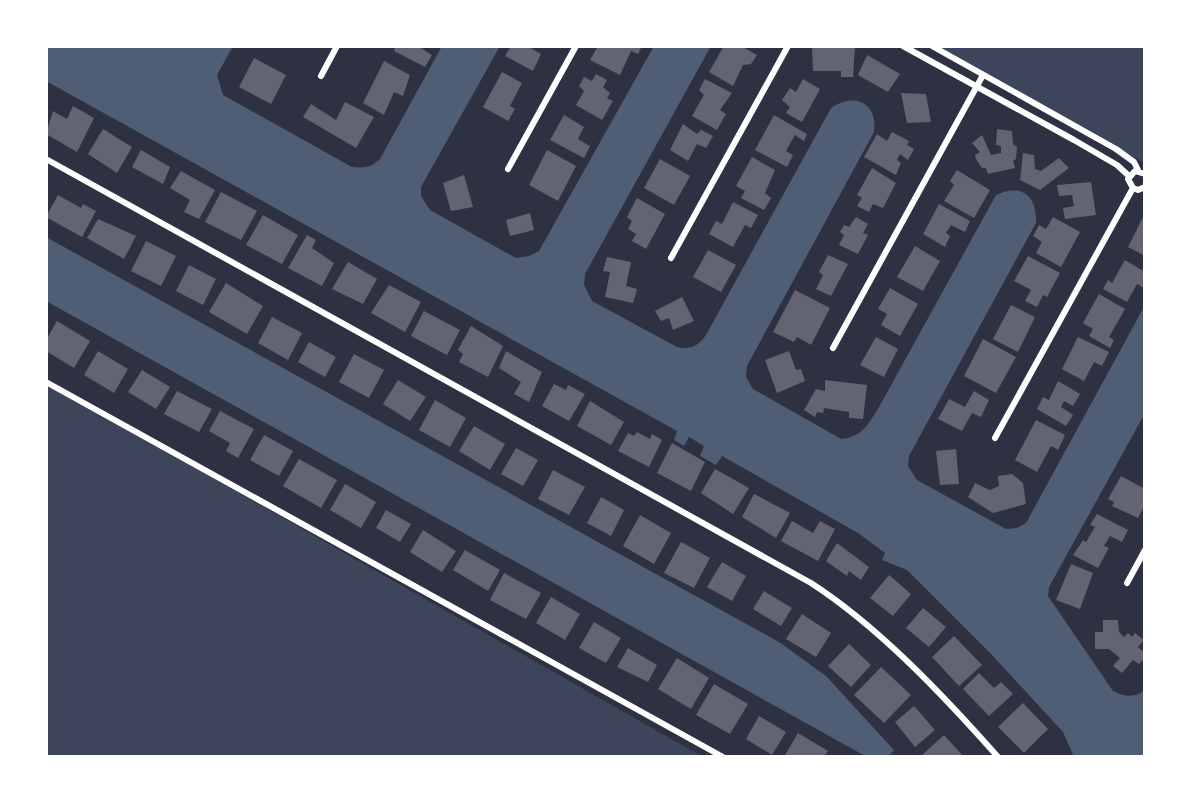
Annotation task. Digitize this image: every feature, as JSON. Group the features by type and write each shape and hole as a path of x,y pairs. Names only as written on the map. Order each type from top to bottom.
{"street":[{"path":"321,76 337,46"},
{"path":"508,169 576,46"},
{"path":"671,258 788,46"},
{"path":"903,46 1090,149 1129,176"},
{"path":"932,46 1116,149 1134,162 1141,172 1129,176"},
{"path":"833,348 983,75"},
{"path":"46,159 811,583 874,630 998,757"},
{"path":"1129,176 1128,182 1133,188"},
{"path":"1133,188 1145,188"},
{"path":"995,438 1133,188"},
{"path":"46,382 723,757"},
{"path":"1127,583 1145,550"}],"shaded area":[{"path":"46,46 233,46 217,75 223,95 352,167 360,167 370,166 380,159 442,46 500,46 421,187 421,196 430,210 516,258 539,251 654,46 711,46 585,274 584,285 592,301 682,348 694,346 706,335 831,108 848,101 863,103 872,113 874,132 747,366 746,377 753,389 841,439 855,436 872,419 996,195 1013,191 1026,194 1034,206 1036,223 909,456 908,466 917,480 1006,529 1026,523 1145,305 1145,413 1049,587 1048,596 1113,691 1129,696 1145,690 1145,757 1074,757 1063,732 992,655 907,570 882,560 885,553 858,533 722,456 716,465 700,456 704,446 689,437 684,446 674,440 677,431 46,81"},
{"path":"936,46 1145,46 1145,164 1141,161"},
{"path":"46,237 779,642 826,676 894,750 888,757 867,757 46,301"},
{"path":"46,383 703,757 46,757"}],"building":[{"path":"396,46 422,46 432,55 425,67 394,51"},
{"path":"511,46 527,46 541,54 533,71 505,56"},
{"path":"598,46 642,46 638,54 631,51 620,75 590,60"},
{"path":"724,46 741,46 757,55 751,64 743,65 733,86 709,72"},
{"path":"812,46 855,46 853,77 841,77 841,71 813,71"},
{"path":"867,55 900,74 888,92 858,75"},
{"path":"254,58 286,75 271,104 239,87"},
{"path":"384,61 410,75 403,96 394,92 384,115 363,103"},
{"path":"502,72 522,83 510,106 515,109 508,121 483,107"},
{"path":"596,74 607,80 603,87 610,93 607,98 613,101 602,120 576,105 584,91 579,86 584,77 592,81"},
{"path":"705,79 732,93 720,110 726,114 717,130 692,116 704,95 699,90"},
{"path":"803,79 820,89 802,122 786,113 790,107 782,100 790,88 796,92"},
{"path":"901,93 926,94 931,122 907,123"},
{"path":"345,102 374,117 356,148 303,117 311,104 336,120"},
{"path":"73,106 94,118 77,152 46,134 53,111 67,119"},
{"path":"564,115 584,127 578,139 590,146 584,158 550,140"},
{"path":"774,115 807,134 804,141 795,135 786,151 793,155 787,167 755,150"},
{"path":"683,124 697,134 701,130 713,136 706,148 697,144 688,161 670,150"},
{"path":"103,129 132,147 117,173 88,154"},
{"path":"997,129 1012,131 1013,144 1017,147 1013,161 1015,168 988,174 976,159 975,155 980,152 972,143 982,135 991,155 1001,153 1001,146 996,145"},
{"path":"892,132 909,141 907,145 914,149 908,160 900,154 897,160 901,163 896,175 864,157 877,134 887,141"},
{"path":"141,150 170,167 163,184 132,167"},
{"path":"547,150 576,166 558,201 529,185"},
{"path":"1023,153 1034,155 1035,169 1041,171 1059,158 1069,168 1040,190 1020,180"},
{"path":"752,157 775,170 765,193 771,198 764,210 741,198 745,191 736,186"},
{"path":"660,159 690,176 674,205 644,188"},
{"path":"872,168 896,183 883,208 873,204 869,212 857,206 862,198 857,195"},
{"path":"957,170 990,190 974,218 944,201 954,185 950,181"},
{"path":"181,171 215,190 199,219 184,212 190,200 170,188"},
{"path":"464,175 473,207 451,211 443,183"},
{"path":"1091,182 1096,215 1065,219 1063,208 1074,206 1072,195 1059,196 1057,185"},
{"path":"221,192 257,211 241,240 205,222"},
{"path":"58,195 81,208 83,204 96,211 82,237 46,217"},
{"path":"637,198 665,214 646,249 632,241 636,234 628,229 632,221 627,217"},
{"path":"733,202 758,215 751,228 745,225 733,247 709,234 716,221 722,224"},
{"path":"939,204 970,221 965,232 951,225 946,233 950,236 945,247 923,234"},
{"path":"530,213 534,230 510,236 506,220"},
{"path":"1145,213 1145,256 1128,247"},
{"path":"263,215 298,235 282,264 246,245"},
{"path":"856,217 868,224 863,233 868,235 858,254 839,245 844,235 840,232 844,225 849,227"},
{"path":"1053,217 1080,232 1061,267 1036,253 1042,242 1033,236 1039,225 1046,229"},
{"path":"98,219 136,236 124,259 87,238"},
{"path":"307,235 316,240 312,248 334,263 322,286 288,268"},
{"path":"146,241 176,256 161,286 131,271"},
{"path":"915,246 940,261 923,291 897,277"},
{"path":"708,250 736,265 721,292 693,277"},
{"path":"828,255 848,264 831,296 816,289 823,275 819,272"},
{"path":"1028,256 1060,273 1047,297 1043,295 1037,307 1025,301 1031,290 1014,281"},
{"path":"607,257 631,262 626,286 637,289 633,303 605,297 610,272 603,271"},
{"path":"1125,260 1145,272 1145,288 1137,284 1127,302 1103,289 1108,280 1112,283"},
{"path":"348,262 377,279 363,304 332,289"},
{"path":"189,265 216,279 203,305 176,291"},
{"path":"226,283 263,306 247,334 209,312"},
{"path":"389,285 421,302 405,332 371,313"},
{"path":"890,288 918,304 900,336 881,325 887,314 878,309"},
{"path":"795,290 830,308 811,345 797,337 794,342 773,332"},
{"path":"1099,294 1125,309 1109,337 1114,340 1110,348 1089,336 1093,329 1083,323"},
{"path":"682,297 694,321 673,330 669,318 661,321 655,311"},
{"path":"1011,305 1035,317 1018,352 993,339"},
{"path":"424,311 460,330 447,355 411,336"},
{"path":"272,317 302,333 288,360 258,343"},
{"path":"57,321 90,341 74,368 46,351 46,340"},
{"path":"471,326 503,346 488,377 459,362 463,354 458,350"},
{"path":"876,337 898,349 884,377 860,365"},
{"path":"1078,337 1109,352 1102,366 1094,362 1084,381 1062,369"},
{"path":"983,339 1016,357 996,393 964,376"},
{"path":"309,342 336,357 325,377 298,362"},
{"path":"98,351 128,369 114,393 84,375"},
{"path":"506,351 542,372 529,402 514,394 521,382 499,368"},
{"path":"789,351 796,370 801,369 805,381 777,393 765,360"},
{"path":"354,354 384,370 369,398 339,382"},
{"path":"142,370 170,387 156,409 128,392"},
{"path":"398,380 426,397 410,421 383,404"},
{"path":"825,380 867,385 863,419 849,418 849,412 824,408 823,413 817,412 815,417 804,410 816,389 825,391"},
{"path":"1058,381 1080,394 1073,406 1064,401 1061,407 1073,415 1066,426 1037,409 1043,397 1049,400"},
{"path":"554,384 566,390 568,385 585,394 569,421 542,406"},
{"path":"177,391 212,409 199,432 164,414"},
{"path":"974,391 989,400 981,417 972,413 962,431 938,419 949,399 965,407"},
{"path":"435,400 466,418 450,447 419,430"},
{"path":"590,401 624,422 611,445 577,426"},
{"path":"220,411 254,429 238,458 226,451 230,443 209,431"},
{"path":"1036,420 1065,435 1058,450 1051,446 1037,472 1015,460"},
{"path":"474,426 505,444 490,470 459,451"},
{"path":"637,432 650,439 652,434 662,440 649,467 618,451 628,433 634,436"},
{"path":"264,435 293,451 279,476 250,460"},
{"path":"672,443 705,462 691,491 657,473"},
{"path":"516,448 538,460 523,486 501,474"},
{"path":"956,449 959,484 940,485 936,451"},
{"path":"299,459 337,480 321,508 283,486"},
{"path":"715,469 749,488 733,514 701,493"},
{"path":"553,470 585,487 569,515 538,499"},
{"path":"1012,474 1023,483 1026,504 993,513 968,497 975,483 990,490 999,486 998,476"},
{"path":"1121,476 1145,489 1145,505 1138,518 1112,506 1114,502 1108,499"},
{"path":"345,484 376,502 361,528 330,510"},
{"path":"754,494 790,513 776,538 742,517"},
{"path":"601,497 624,510 611,536 587,523"},
{"path":"386,510 411,524 400,542 376,528"},
{"path":"1097,514 1128,530 1122,542 1110,536 1104,546 1109,548 1098,568 1073,555 1095,527 1090,525"},
{"path":"640,515 671,533 654,564 623,546"},
{"path":"792,521 813,533 820,521 835,529 818,561 781,541"},
{"path":"423,530 456,551 442,572 410,552"},
{"path":"681,542 710,558 694,588 664,573"},
{"path":"837,543 869,567 861,580 849,571 847,576 826,561"},
{"path":"465,550 500,570 488,591 453,570"},
{"path":"722,562 746,576 732,601 707,587"},
{"path":"1071,564 1093,573 1080,609 1056,600"},
{"path":"504,573 541,593 526,619 490,600"},
{"path":"889,575 911,594 893,616 870,598"},
{"path":"764,591 792,608 781,626 753,609"},
{"path":"551,597 580,614 565,640 536,623"},
{"path":"923,608 946,627 929,647 906,628"},
{"path":"802,614 831,633 816,657 786,639"},
{"path":"1103,620 1118,620 1119,632 1124,637 1128,633 1132,637 1135,633 1144,640 1138,647 1145,657 1139,664 1133,660 1122,673 1113,666 1120,658 1109,649 1095,649 1095,632 1103,632"},
{"path":"594,622 621,638 606,663 579,648"},
{"path":"954,636 982,665 959,686 932,657"},
{"path":"849,644 871,665 851,687 828,666"},
{"path":"628,648 657,665 648,682 617,667"},
{"path":"677,658 709,678 691,709 658,689"},
{"path":"881,667 911,695 884,723 854,695"},
{"path":"979,673 994,688 1001,682 1013,694 989,716 963,689"},
{"path":"714,684 748,704 730,734 696,715"},
{"path":"1023,703 1048,729 1024,753 998,727"},
{"path":"914,706 935,730 915,747 895,722"},
{"path":"759,716 786,732 772,755 746,739"},
{"path":"798,733 828,751 824,757 784,757"},
{"path":"944,735 964,757 920,757"}]}
